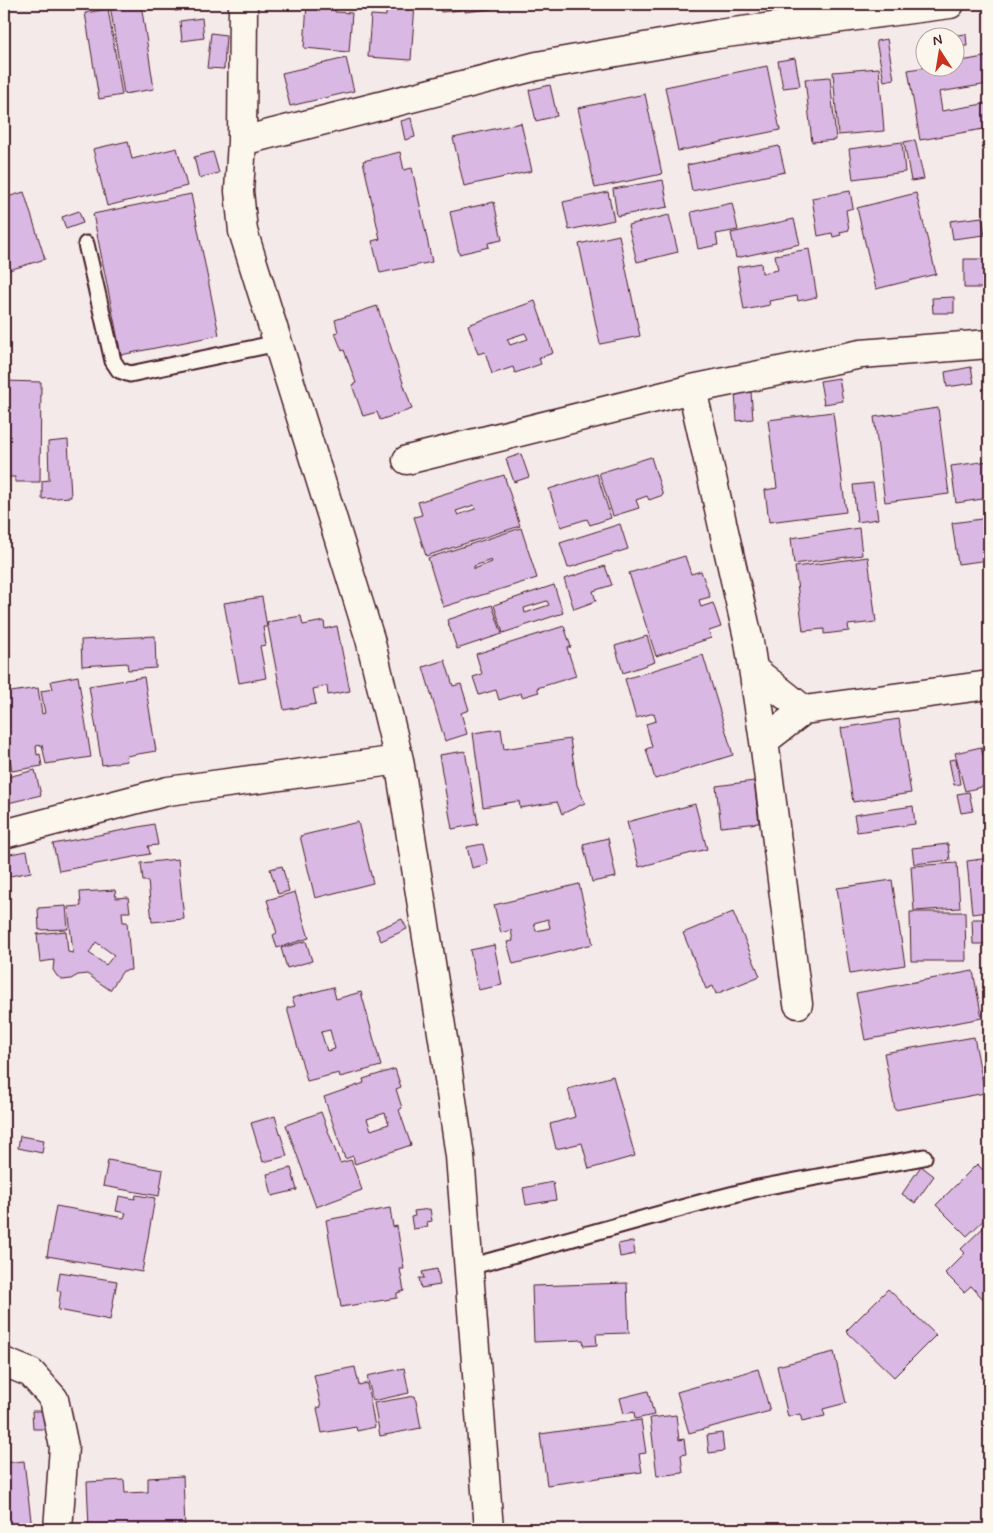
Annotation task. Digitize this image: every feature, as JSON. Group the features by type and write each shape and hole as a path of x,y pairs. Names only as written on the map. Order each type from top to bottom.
{"street":[{"path":"242,4 242,141 239,191 243,231 370,639 399,760 460,1156 489,1529"},
{"path":"242,141 537,66 718,34 950,4"},
{"path":"407,460 692,389 861,354 989,344"},
{"path":"692,389 754,670 798,1004"},
{"path":"754,670 804,710"},
{"path":"764,741 804,710 989,685"},
{"path":"4,834 168,791 399,760"},
{"path":"4,1362 30,1374 54,1399 64,1447 58,1529"}],"lane":[{"path":"86,244 113,361 119,370 130,374 278,343"},
{"path":"469,1267 758,1188 924,1157"}],"building":[{"path":"141,4 154,89 124,94 110,5"},
{"path":"174,4 220,4 175,11"},
{"path":"307,4 335,4 335,12 352,13 349,52 304,48"},
{"path":"374,4 415,4 411,60 368,57 371,15 386,16 386,5"},
{"path":"427,4 490,4 491,9 465,12 465,6 460,6 461,10 441,12 440,8 427,10"},
{"path":"494,4 517,4 517,5 494,7"},
{"path":"108,9 122,95 99,99 85,13"},
{"path":"202,18 204,38 182,41 180,21"},
{"path":"211,33 226,35 224,69 207,68"},
{"path":"887,39 894,79 884,81 876,41"},
{"path":"989,56 989,93 988,84 939,92 942,111 989,103 989,128 920,140 908,70 916,69 916,78 966,78 966,60"},
{"path":"346,58 354,91 290,106 282,73"},
{"path":"795,58 800,86 783,88 778,61"},
{"path":"767,66 780,130 678,151 665,87"},
{"path":"879,68 884,131 838,135 833,72"},
{"path":"830,77 836,140 812,142 805,79"},
{"path":"550,85 557,116 536,121 529,90"},
{"path":"645,94 662,174 595,188 578,108"},
{"path":"411,118 415,137 405,140 401,121"},
{"path":"521,123 532,171 464,186 453,138"},
{"path":"915,140 924,179 911,181 904,142"},
{"path":"128,141 132,159 177,148 187,186 107,206 93,149"},
{"path":"902,142 905,172 853,179 849,149"},
{"path":"779,146 785,172 692,191 687,165"},
{"path":"213,152 219,173 199,178 194,157"},
{"path":"400,152 404,170 412,168 432,262 380,273 372,241 380,239 363,161"},
{"path":"663,180 668,207 617,216 613,189"},
{"path":"850,191 853,208 846,210 849,230 840,232 841,235 833,237 832,233 818,236 812,198"},
{"path":"24,192 45,259 6,271 4,262 4,198"},
{"path":"608,192 614,220 569,230 563,202"},
{"path":"916,193 936,274 876,289 857,208"},
{"path":"191,194 219,335 121,355 93,214"},
{"path":"494,202 502,240 488,243 489,247 459,254 450,212"},
{"path":"732,203 738,230 716,234 718,245 698,249 691,212"},
{"path":"79,211 83,223 66,229 62,217"},
{"path":"669,215 678,252 637,262 628,225"},
{"path":"982,217 985,235 953,239 950,221"},
{"path":"794,219 800,244 736,258 731,233"},
{"path":"619,235 640,336 600,344 579,244"},
{"path":"809,249 817,297 798,301 797,296 769,301 770,305 744,310 737,267 761,263 762,273 778,270 775,255"},
{"path":"964,259 989,259 989,288 964,288"},
{"path":"954,297 954,313 933,313 932,298"},
{"path":"535,301 553,353 539,358 541,364 515,373 513,367 492,374 485,352 478,354 468,325","holes":["525,333 528,339 510,345 507,339"]},
{"path":"377,306 412,409 380,420 377,412 363,416 352,385 356,383 344,350 342,351 335,333 338,332 335,320"},
{"path":"971,367 974,383 947,387 945,372"},
{"path":"839,378 843,401 824,404 820,381"},
{"path":"4,381 41,382 40,482 15,482 15,477 4,477"},
{"path":"751,392 753,419 737,421 735,393"},
{"path":"938,408 949,494 885,502 874,417"},
{"path":"833,412 846,512 769,522 765,490 777,488 768,420"},
{"path":"68,440 71,497 42,499 42,481 49,480 48,442"},
{"path":"521,454 529,477 514,482 506,459"},
{"path":"651,457 663,495 649,500 647,496 636,500 639,508 613,516 599,473"},
{"path":"989,461 989,498 956,503 951,466"},
{"path":"597,474 611,518 590,525 587,519 561,527 549,489"},
{"path":"504,475 520,526 426,556 414,517 422,515 418,502","holes":["474,505 475,509 458,515 456,511"]},
{"path":"873,483 878,519 857,522 853,485"},
{"path":"989,518 989,560 958,564 952,523"},
{"path":"620,524 628,549 568,568 560,543"},
{"path":"521,528 537,578 443,607 428,558","holes":["491,560 492,562 474,569 474,566"]},
{"path":"859,528 862,555 794,564 791,538"},
{"path":"685,556 691,574 701,571 710,597 699,600 701,607 713,603 721,627 709,631 711,638 656,656 629,573"},
{"path":"868,557 876,622 848,625 849,631 824,634 824,629 803,631 795,567"},
{"path":"605,566 612,585 593,591 596,601 574,609 564,579"},
{"path":"554,585 563,613 503,633 494,605","holes":["547,601 549,605 525,613 524,608"]},
{"path":"262,597 267,627 263,627 266,645 260,646 266,678 239,683 224,603"},
{"path":"492,605 502,634 457,649 447,620"},
{"path":"301,616 303,625 324,621 325,629 337,626 350,691 328,695 327,686 313,689 316,704 284,710 267,622"},
{"path":"564,626 571,647 567,648 576,676 537,688 539,692 522,697 521,693 499,700 496,690 479,695 473,677 482,674 476,654"},
{"path":"155,636 156,668 128,670 127,663 82,666 81,640"},
{"path":"647,636 655,662 623,673 615,646"},
{"path":"4,639 9,639 10,661 4,661"},
{"path":"703,655 733,755 655,779 646,749 652,747 646,724 656,721 654,713 636,718 625,679"},
{"path":"445,660 453,686 461,684 469,710 461,713 467,734 445,741 423,667"},
{"path":"78,676 91,757 46,764 42,745 36,746 37,755 40,754 42,766 12,771 9,752 4,753 4,737 7,737 4,720 6,719 4,693 38,688 42,714 45,713 41,691 53,689 51,681"},
{"path":"144,677 156,751 126,756 127,761 102,765 89,686"},
{"path":"899,719 911,793 853,802 841,728"},
{"path":"501,729 504,749 570,739 577,785 585,803 562,814 557,802 520,808 519,801 483,807 473,733"},
{"path":"981,747 989,785 965,791 955,753"},
{"path":"465,751 478,824 452,829 439,755"},
{"path":"956,759 960,784 954,785 949,760"},
{"path":"35,770 41,795 4,804 4,778"},
{"path":"754,781 759,823 721,827 716,786"},
{"path":"969,792 973,811 961,813 957,794"},
{"path":"695,804 707,849 639,867 627,822"},
{"path":"913,806 915,824 857,832 854,815"},
{"path":"358,822 373,883 315,898 300,836"},
{"path":"154,824 158,845 148,846 150,854 59,871 53,844"},
{"path":"608,838 616,877 592,882 583,844"},
{"path":"483,844 488,864 472,868 467,847"},
{"path":"948,844 950,860 914,864 912,848"},
{"path":"27,851 31,872 5,877 4,855"},
{"path":"989,858 989,912 972,914 967,861"},
{"path":"178,859 184,919 152,922 148,881 143,881 141,863"},
{"path":"957,863 960,908 914,911 911,866"},
{"path":"282,866 289,891 278,894 270,869"},
{"path":"892,880 905,965 850,974 837,888"},
{"path":"579,884 593,944 513,964 507,942 513,941 511,930 501,933 494,905","holes":["548,919 550,928 536,931 534,923"]},
{"path":"115,890 116,898 128,897 130,912 122,912 123,922 127,922 131,970 123,971 110,990 87,974 63,980 53,970 54,960 40,962 37,934 66,931 68,952 73,953 68,907 81,906 80,892","holes":["96,942 114,955 106,965 89,953"]},
{"path":"295,892 309,938 277,948 273,935 277,933 267,900"},
{"path":"66,906 68,929 39,930 38,908"},
{"path":"733,912 760,976 716,994 713,986 706,989 683,933"},
{"path":"910,912 965,912 966,961 911,961"},
{"path":"402,919 407,929 381,941 376,930"},
{"path":"972,919 989,919 989,944 973,944"},
{"path":"306,941 312,961 287,968 281,948"},
{"path":"494,945 502,985 478,990 470,950"},
{"path":"973,971 982,1018 865,1040 856,993"},
{"path":"333,987 336,999 361,992 381,1066 340,1077 339,1073 307,1081 287,1008 295,1006 292,998","holes":["330,1030 335,1049 327,1051 321,1032"]},
{"path":"974,1037 985,1093 895,1110 884,1053"},
{"path":"395,1069 401,1087 396,1089 402,1108 399,1110 411,1145 355,1164 353,1156 345,1159 324,1097 364,1083 363,1079","holes":["385,1113 389,1124 371,1130 367,1119"]},
{"path":"613,1076 635,1156 589,1169 582,1143 556,1149 550,1124 575,1117 568,1089"},
{"path":"321,1112 340,1163 351,1160 362,1190 316,1207 286,1125"},
{"path":"275,1116 287,1156 263,1162 251,1123"},
{"path":"20,1136 44,1140 42,1153 18,1148"},
{"path":"108,1160 163,1170 159,1196 103,1186"},
{"path":"977,1164 989,1176 989,1215 967,1236 936,1205"},
{"path":"921,1166 934,1176 915,1203 902,1194"},
{"path":"291,1168 297,1190 272,1196 267,1174"},
{"path":"553,1182 556,1200 526,1205 523,1188"},
{"path":"136,1195 155,1198 142,1272 47,1256 56,1206 124,1218 126,1213 116,1211 119,1196 135,1199"},
{"path":"390,1208 393,1227 397,1226 404,1269 400,1269 404,1291 397,1293 397,1298 341,1307 326,1220"},
{"path":"430,1209 432,1221 427,1222 428,1227 413,1229 411,1217 415,1216 414,1211"},
{"path":"989,1222 989,1305 971,1286 964,1292 945,1273 965,1253 961,1249"},
{"path":"633,1241 635,1254 620,1257 618,1244"},
{"path":"437,1269 440,1285 421,1288 419,1278 424,1278 422,1272"},
{"path":"60,1272 117,1281 110,1320 58,1310 61,1291 57,1291"},
{"path":"627,1283 629,1333 596,1334 597,1345 584,1346 583,1340 534,1342 532,1286"},
{"path":"888,1289 936,1335 894,1377 846,1331"},
{"path":"834,1352 846,1403 823,1409 825,1416 802,1421 800,1414 788,1417 777,1366"},
{"path":"355,1367 359,1385 367,1383 375,1427 357,1431 356,1427 322,1433 317,1408 321,1407 314,1375"},
{"path":"404,1368 409,1393 373,1401 367,1376"},
{"path":"758,1369 770,1411 689,1433 677,1392"},
{"path":"648,1391 654,1415 635,1419 634,1412 624,1414 620,1398"},
{"path":"415,1396 421,1428 380,1436 374,1403"},
{"path":"32,1411 44,1411 45,1429 33,1429"},
{"path":"676,1415 679,1440 684,1439 686,1454 681,1455 683,1473 657,1476 650,1418"},
{"path":"641,1420 646,1453 639,1454 642,1472 547,1485 540,1434"},
{"path":"722,1433 724,1451 709,1453 707,1435"},
{"path":"24,1461 32,1529 4,1529 4,1463"},
{"path":"183,1476 185,1529 89,1529 87,1482 124,1480 125,1493 148,1492 148,1478"}]}
